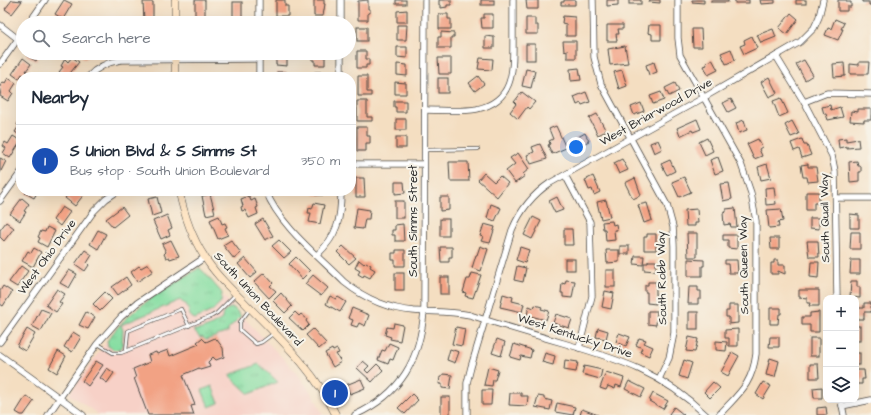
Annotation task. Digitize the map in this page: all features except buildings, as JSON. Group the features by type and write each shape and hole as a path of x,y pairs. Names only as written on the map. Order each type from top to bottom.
{"main road":[{"path":"175,0 175,16"},
{"path":"175,60 175,72"},
{"name":"South Union Boulevard","path":"180,196 191,232 204,258 236,295 303,363 316,379 336,415"}],"street":[{"path":"34,16 45,0"},
{"path":"259,0 259,16"},
{"path":"341,0 341,16"},
{"name":"South Simms Street","path":"355,415 371,407 388,394 406,374 420,343 424,311 425,0"},
{"path":"425,110 478,109 493,102 503,92 509,84 513,71 513,0"},
{"name":"South Robb Way","path":"593,0 594,57 598,72 606,94 667,205 673,227 674,333 669,358 658,379"},
{"name":"South Queen Way","path":"678,0 678,38 680,55 741,164 751,193 756,221 756,354 754,368 747,385 719,415"},
{"name":"West Briarwood Drive","path":"467,415 468,376 512,230 526,205 550,183 800,42 809,35 819,18 823,0"},
{"path":"0,25 16,37"},
{"path":"0,64 16,42"},
{"name":"South Quail Way","path":"776,56 804,102 832,156 836,171 837,295"},
{"path":"93,72 106,64 121,60"},
{"path":"259,60 259,72"},
{"path":"341,60 341,72"},
{"path":"804,102 827,93 871,94"},
{"path":"356,164 424,164"},
{"path":"565,175 590,222 592,296 579,348"},
{"path":"0,201 16,179"},
{"name":"West Ohio Drive","path":"0,342 94,211 110,196"},
{"name":"West Kentucky Drive","path":"268,196 270,202 281,217 317,255 344,282 370,299 402,309 455,312 624,362 658,379 683,394 706,415"},
{"path":"317,255 330,241 337,228 340,214 341,196"},
{"path":"836,198 871,198"},
{"path":"48,415 97,344 113,325 128,310 204,258"},
{"path":"0,355 83,415"},
{"path":"842,406 871,400"},
{"path":"842,403 844,415"}],"lane":[{"path":"424,150 478,149"},
{"path":"97,344 113,353 126,351 214,315 236,295"},
{"path":"126,351 128,331 181,309 189,326"},
{"path":"250,309 240,322 240,330 256,344 262,342 274,333"}],"shaded area":[{"path":"198,270 296,372 315,398 323,415 99,415 69,394 119,324 144,303"}],"green space":[{"path":"199,268 222,293 221,302 212,311 195,319 192,318 186,304 180,300 121,325 123,330 122,348 114,350 108,346 107,341 116,329 137,309"},
{"path":"230,308 234,308 241,316 228,329 228,332 206,340 202,337 200,338 193,330 204,328 219,321 222,319 224,312"},
{"path":"259,364 278,382 249,394 229,375"},
{"path":"212,386 219,403 209,407 202,390"}],"place":[{"name":"S Union Blvd & S Simms St","path":"335,393"}]}
